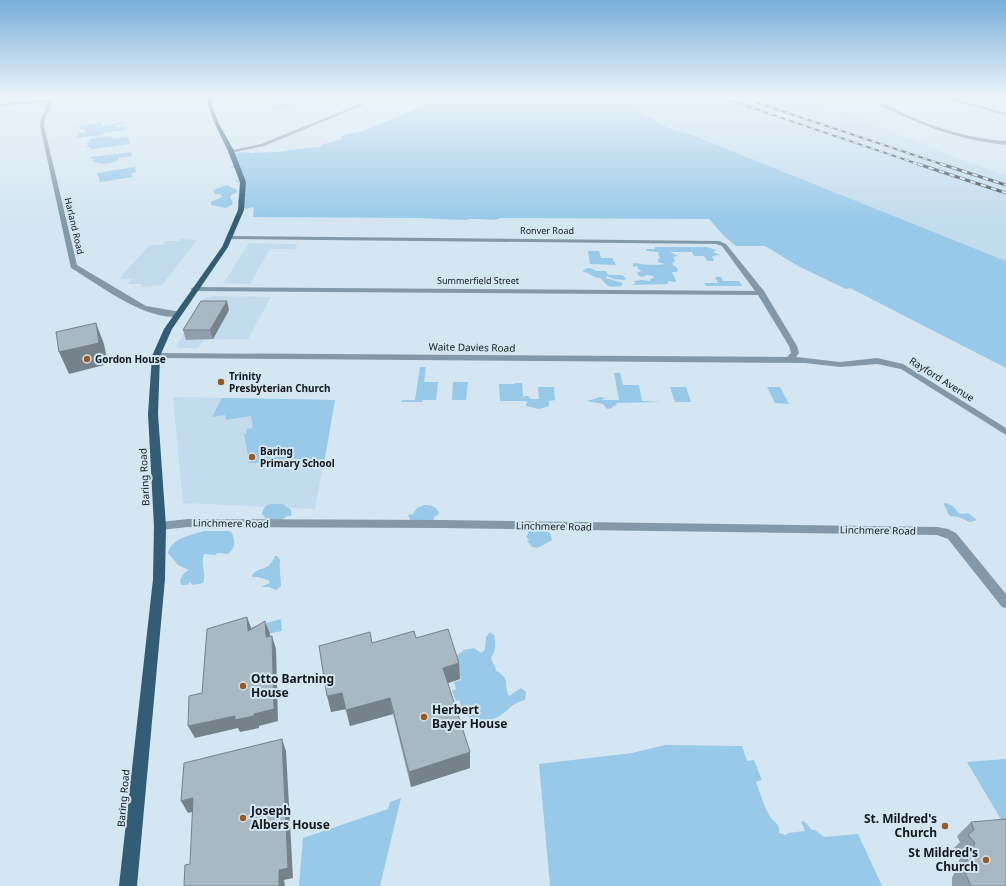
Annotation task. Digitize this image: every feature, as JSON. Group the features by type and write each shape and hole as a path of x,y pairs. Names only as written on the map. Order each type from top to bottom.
{"main road":[{"name":"Baring Road","path":"128,886 158,578 160,526 153,414 156,356 168,329 194,289 218,258 229,238 241,210 243,182 224,137"}],"street":[{"name":"Harland Road","path":"45,137 74,266 143,308 159,312 178,314"},
{"path":"231,151 251,148 281,137"},
{"path":"967,137 975,140 1006,143"},
{"name":"Ronver Road","path":"229,238 717,242 724,245 761,293 795,348 794,356 789,360"},
{"name":"Summerfield Street","path":"194,289 761,293"},
{"name":"Waite Davies Road","path":"156,356 789,360"},
{"name":"Rayford Avenue","path":"789,360 805,360 817,363 852,364 868,361 894,363 904,367 1006,432"},
{"name":"Linchmere Road","path":"160,526 188,523 442,524 938,531 948,534 956,540 1006,602"}],"shaded area":[{"path":"128,137 130,144 86,150 91,149 89,148 91,147 82,147 88,146 86,143 90,142 89,139"},
{"path":"340,137 697,137 1006,261 1006,368 850,288 846,289 798,266 765,246 736,246 725,237 709,219 500,218 494,220 465,220 417,218 253,217 254,207 246,209 238,204 238,199 247,192 241,191 240,183 235,181 243,178 237,177 245,175 231,167 235,165 234,161 230,158 236,153 274,152 321,147 321,145 342,139"},
{"path":"697,137 906,137 1006,175 1006,261"},
{"path":"131,152 132,156 118,158 119,160 111,163 98,163 92,161 95,159 91,159 91,157"},
{"path":"135,167 136,172 131,173 133,177 100,182 97,173"},
{"path":"227,185 237,190 237,192 230,196 233,204 226,208 211,205 211,202 222,197 220,194 215,194 213,190"},
{"path":"180,239 197,240 162,285 141,287 142,284 128,284 133,278 121,279 121,276 150,245 163,245 166,241 179,241"},
{"path":"249,243 298,244 295,249 270,249 250,284 223,284"},
{"path":"655,247 707,247 716,250 713,252 720,255 712,256 714,261 707,261 704,256 694,256 692,252 670,252 678,256 673,257 675,261 672,264 678,269 677,272 672,272 676,281 675,282 668,281 668,284 631,285 636,283 633,281 650,281 650,279 654,278 653,276 647,275 642,277 638,275 637,272 642,271 638,269 637,266 633,267 633,263 653,265 665,264 658,262 658,259 660,258 658,254 659,252 647,251 646,249 655,249"},
{"path":"588,251 599,251 601,258 612,258 616,265 590,264"},
{"path":"590,268 597,271 606,271 608,275 622,275 626,278 625,280 614,279 606,276 606,278 623,283 621,286 609,286 605,284 601,278 582,271"},
{"path":"715,277 721,277 723,281 739,281 742,286 706,286 704,283 718,283"},
{"path":"213,296 271,297 248,339 203,340 198,348 179,348 176,346 205,298"},
{"path":"420,367 426,367 424,382 438,382 436,400 402,402 402,400 415,400"},
{"path":"614,373 620,373 623,385 639,385 642,401 661,402 616,403 617,405 607,409 603,404 587,401 600,397 606,398 601,400 619,400"},
{"path":"453,382 468,382 466,400 452,400"},
{"path":"522,383 523,398 524,396 528,396 531,399 539,399 538,387 554,387 555,400 549,401 549,406 539,409 526,406 528,402 525,401 500,401 499,384"},
{"path":"670,387 686,387 691,402 675,402"},
{"path":"767,387 780,387 789,404 775,403"},
{"name":"Baring Primary School","path":"173,397 335,400 315,509 183,503"},
{"path":"222,398 335,400 324,463 249,463 244,434 247,434 246,429 253,428 251,416 226,420 225,415 212,417"},
{"path":"944,503 952,506 958,513 968,513 977,520 969,522 960,517 950,516"},
{"path":"271,504 283,504 291,510 291,516 287,516 282,520 265,521 265,517 262,514 263,510 266,506"},
{"path":"424,505 433,506 439,512 438,515 434,517 434,520 408,521 410,519 408,515 413,514 417,508"},
{"path":"538,528 550,533 552,540 538,548 532,547 527,541 529,540 526,537 528,530"},
{"path":"204,531 229,531 233,536 234,547 228,554 204,554 203,583 193,585 190,582 187,585 181,585 180,582 182,576 189,570 178,565 168,553 170,548 173,544 183,538"},
{"path":"275,556 277,556 280,560 281,586 276,590 269,587 261,587 270,583 268,580 252,577 252,575 258,570 270,565"},
{"path":"281,619 282,631 252,637 252,627"},
{"path":"490,632 494,635 495,645 495,650 491,658 496,671 504,676 509,696 521,688 526,692 525,700 513,705 498,717 479,722 461,713 463,712 459,700 456,701 452,691 456,689 454,682 461,680 455,659 456,656 464,650 474,648 481,653 485,650 486,637"},
{"path":"665,745 742,746 747,761 754,760 762,780 756,782 765,807 777,825 779,833 786,835 788,833 805,831 801,821 805,822 812,830 815,830 824,837 858,834 882,886 550,886 539,764 632,753"},
{"path":"1006,759 1006,828 967,762"},
{"path":"401,798 380,886 299,886 303,838 388,809 390,802"}],"building":[{"path":"201,301 227,301 210,330 183,330"},
{"path":"96,323 99,343 59,352 56,332"},
{"name":"Otto Bartning House","path":"247,617 248,631 265,621 266,637 272,636 274,709 254,714 254,716 235,720 235,716 188,726 189,696 202,693 207,629"},
{"name":"Herbert Bayer House","path":"448,629 459,663 443,668 470,752 409,772 390,698 346,710 342,693 327,696 319,646 370,632 372,643 414,631 416,638"},
{"name":"Joseph Albers House","path":"282,739 288,868 279,870 279,886 184,886 185,865 190,864 193,798 181,801 184,763"},
{"name":"St Mildred's Church","path":"1006,819 1006,886 971,886 966,875 965,865 975,843 968,835 974,830 971,822"}],"railway":[{"path":"839,137 920,165"},
{"path":"861,137 941,164"},
{"path":"941,164 1006,185"},
{"path":"920,165 1006,193"}],"place":[{"name":"Gordon House","path":"87,359"},
{"name":"Trinity Presbyterian Church","path":"221,382"},
{"name":"Baring Primary School","path":"252,457"},
{"name":"Otto Bartning House","path":"243,686"},
{"name":"Herbert Bayer House","path":"424,717"},
{"name":"Joseph Albers House","path":"243,818"},
{"name":"St. Mildred's Church","path":"945,826"},
{"name":"St Mildred's Church","path":"986,860"}]}
